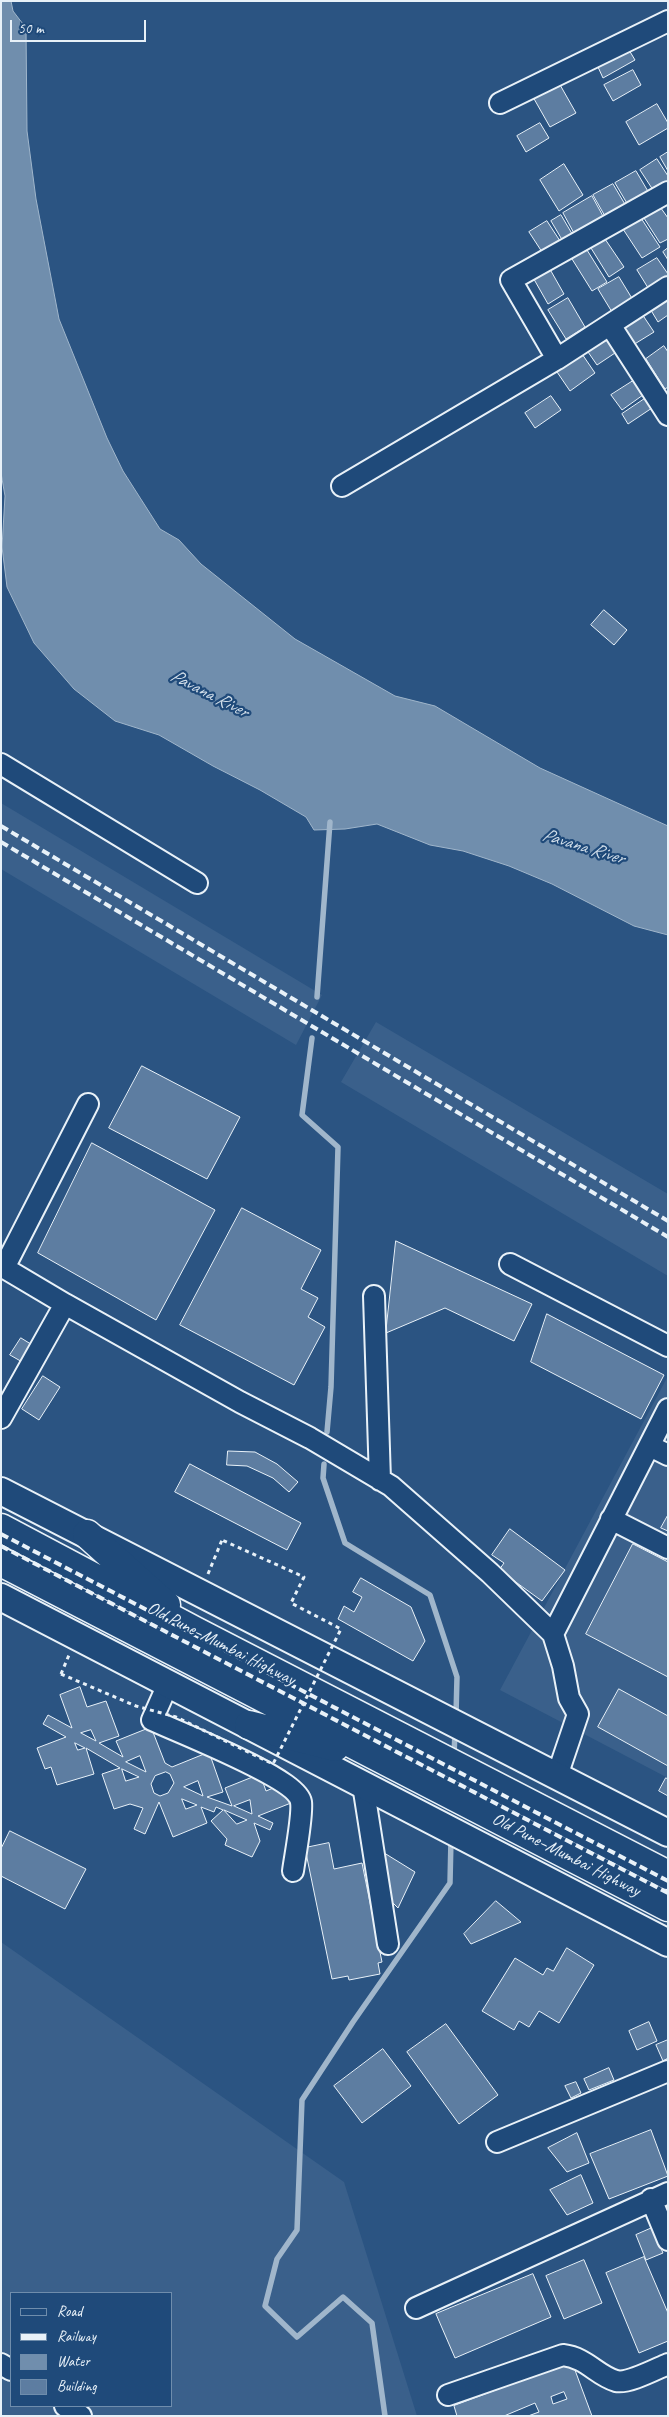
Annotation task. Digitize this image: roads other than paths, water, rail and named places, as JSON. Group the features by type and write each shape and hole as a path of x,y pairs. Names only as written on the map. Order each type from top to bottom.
{"highway":[{"name":"Old Pune–Mumbai Highway","path":"1,1528 668,1876"},
{"path":"87,1534 196,1631"},
{"name":"Old Pune–Mumbai Highway","path":"1,1562 668,1908"},
{"path":"249,1725 378,1757"}],"main road":[{"path":"1,1491 668,1833"},
{"path":"1,1597 668,1943"}],"street":[{"path":"500,104 668,21"},
{"path":"557,359 511,280 668,192"},
{"path":"342,486 557,359 668,287"},
{"path":"610,325 668,415"},
{"path":"1,764 197,883"},
{"path":"88,1104 2,1267 240,1402 310,1438 391,1486 490,1573 553,1634 563,1666 569,1698 578,1714 557,1776"},
{"path":"510,1264 668,1346"},
{"path":"374,1296 380,1480"},
{"path":"1,1418 65,1304"},
{"path":"553,1634 668,1409"},
{"path":"650,1446 668,1455"},
{"path":"611,1519 668,1548"},
{"path":"168,1684 152,1720 276,1776 295,1791 301,1802 293,1871"},
{"path":"364,1785 388,1944"},
{"path":"497,2142 668,2071"},
{"path":"416,2308 659,2196 668,2240"},
{"path":"448,2395 563,2356 574,2357 616,2381 628,2380 668,2364"},
{"path":"67,2407 81,2416"}],"water":[{"name":"Pavana River","path":"1,1 11,1 13,11 26,28 27,131 36,199 59,319 107,438 123,471 160,529 179,540 201,564 295,639 395,696 435,706 540,768 668,826 668,935 634,926 552,884 509,866 463,851 430,845 377,824 345,829 314,830 306,817 260,790 159,735 115,721 74,689 34,643 7,587 2,547 5,496 1,473"}],"waterway":[{"path":"317,997 330,822"},
{"path":"312,1038 302,1115 338,1147 331,1387 327,1432"},
{"path":"324,1464 323,1478 345,1543 430,1595 457,1677 456,1715"},
{"path":"454,1755 455,1732"},
{"path":"385,2416 372,2323 343,2297 297,2337 265,2306 277,2259 297,2230 302,2100 353,2022 450,1883 451,1839"}],"railway":[{"path":"1,826 668,1221"},
{"path":"1,842 668,1237"},
{"path":"1,1534 668,1881"},
{"path":"1,1546 668,1893"}]}
